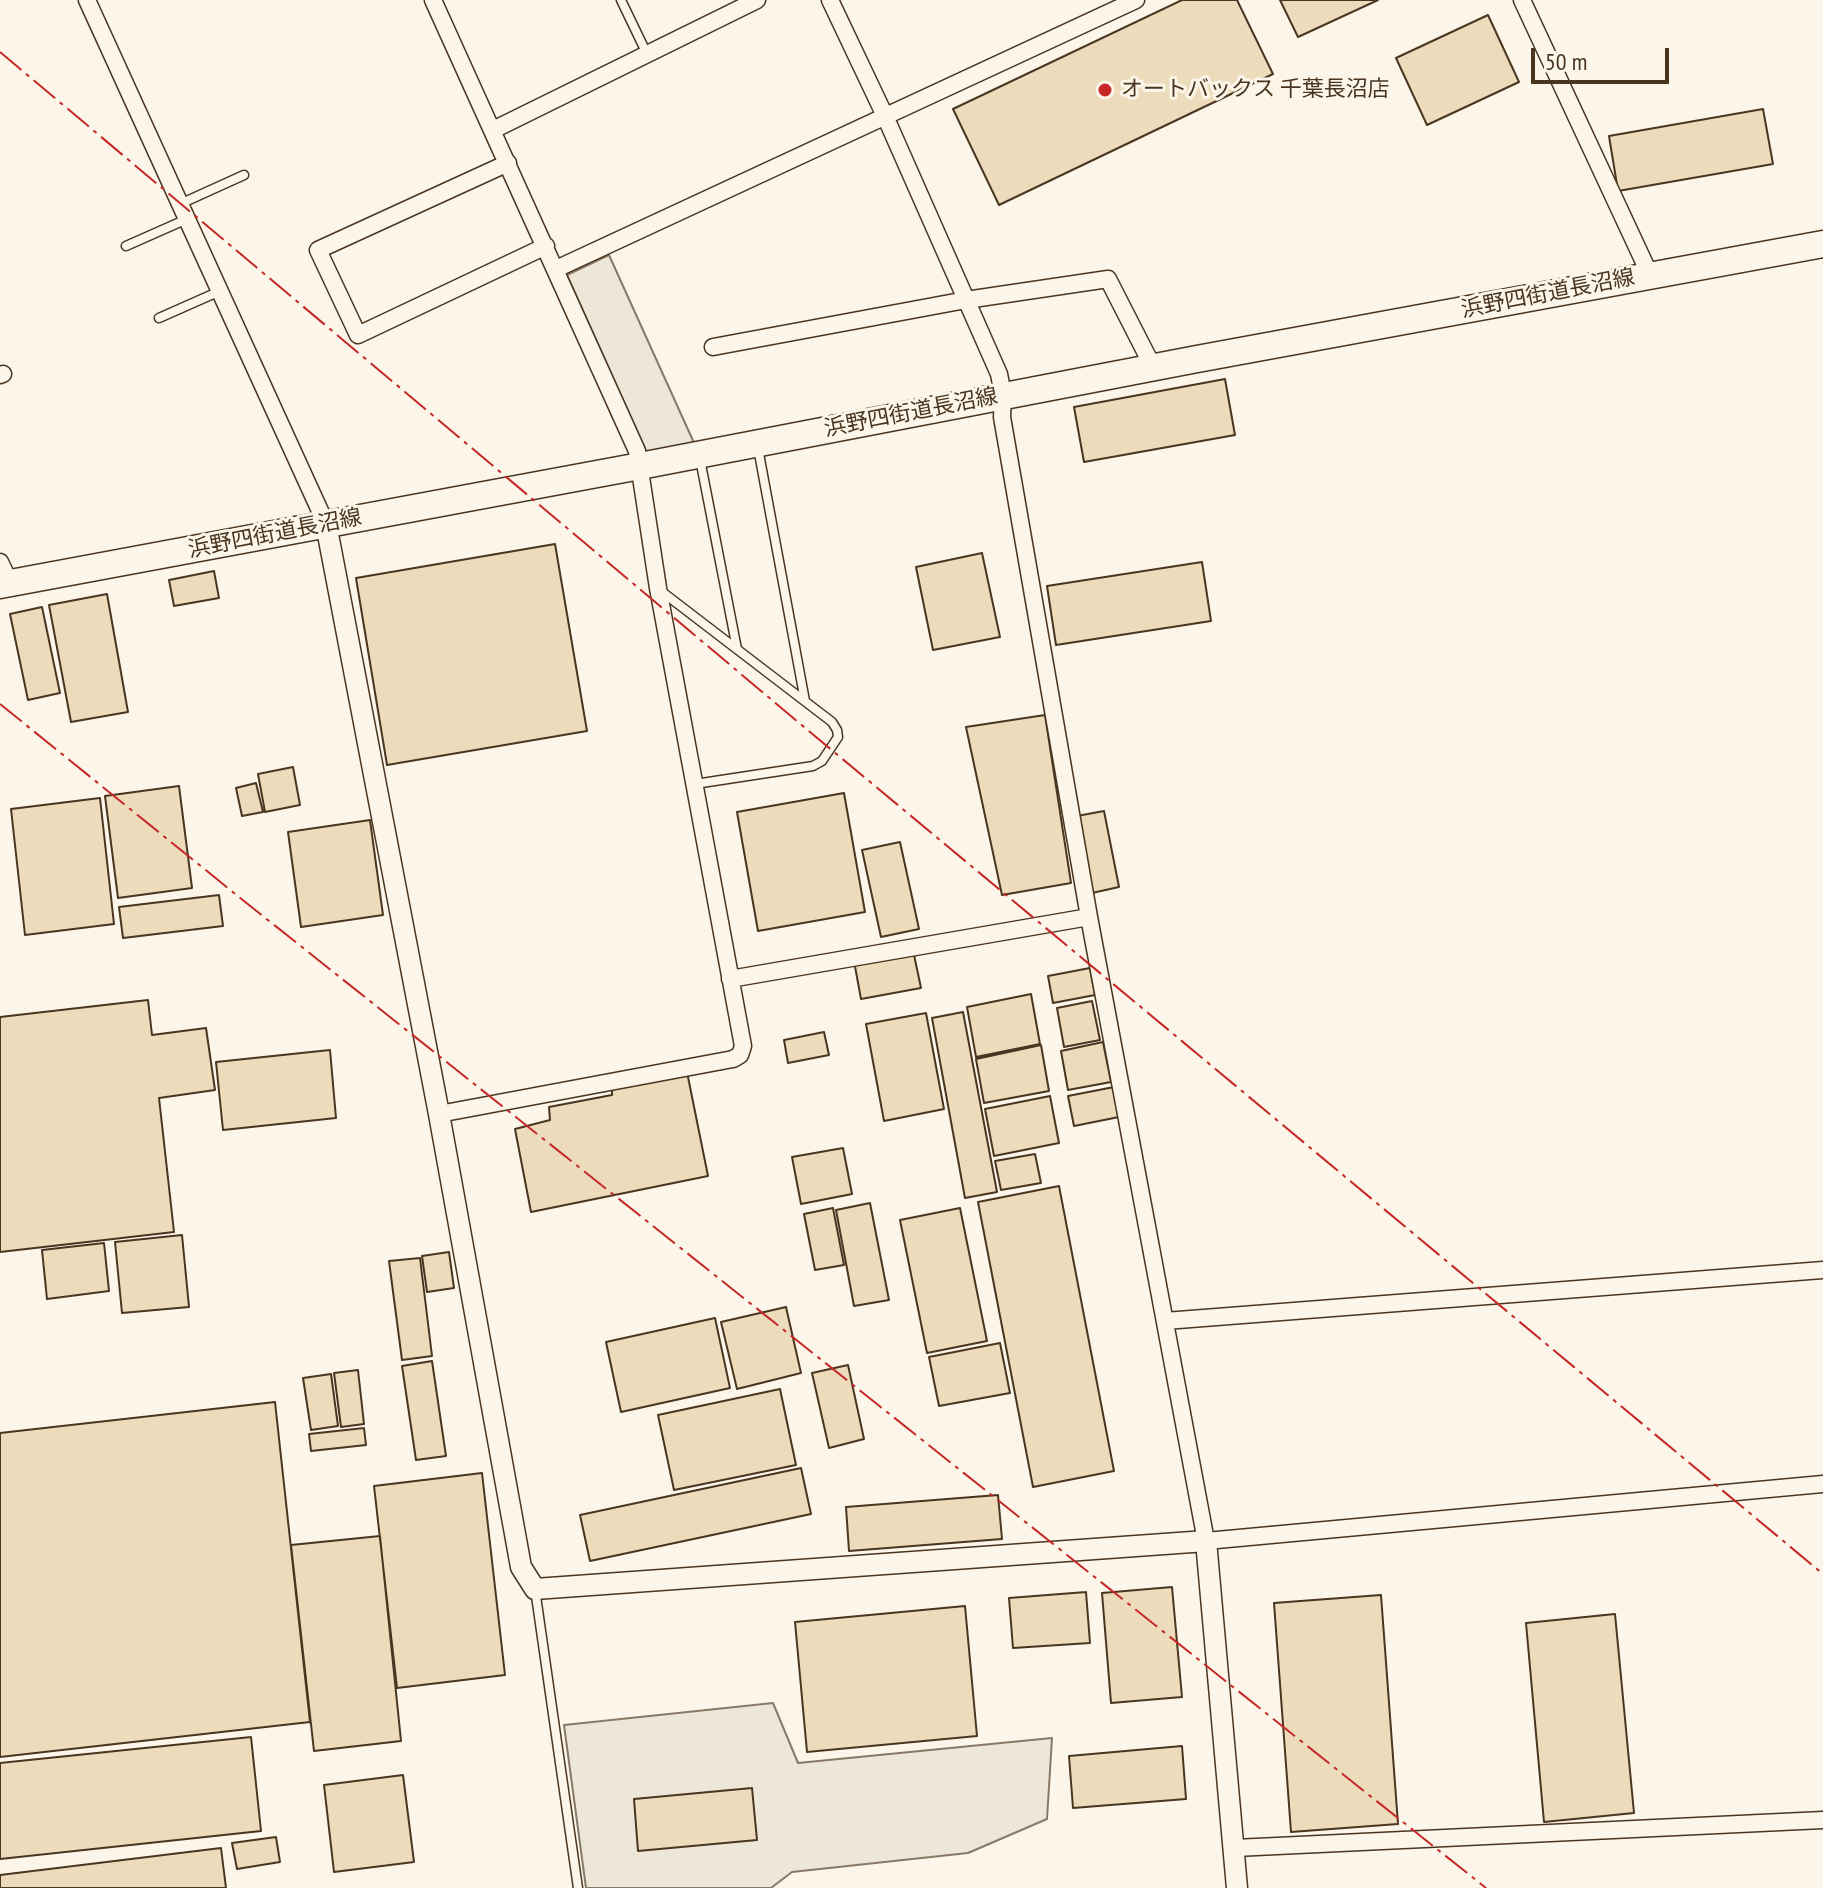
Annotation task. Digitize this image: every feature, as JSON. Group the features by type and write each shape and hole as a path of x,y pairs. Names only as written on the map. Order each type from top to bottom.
{"main road":[{"name":"浜野四街道長沼線","path":"3,577 326,524 1823,244"}],"street":[{"path":"87,0 326,524 439,1114 521,1567 535,1589 1206,1541 1823,1484"},
{"path":"433,0 637,451 658,588 743,1046 740,1055 733,1059 439,1114"},
{"path":"493,130 647,54 728,6 757,0"},
{"path":"830,0 999,374 1003,395 1002,417 1089,917 1206,1541 1237,1888"},
{"path":"556,269 1136,0"},
{"path":"1522,0 1650,275"},
{"path":"508,163 318,250 358,335 546,246"},
{"path":"713,347 966,300 1108,279 1153,367"},
{"path":"730,979 1089,917"},
{"path":"1165,1321 1823,1270"},
{"path":"1235,1848 1823,1820"}],"lane":[{"path":"621,0 647,54"},
{"path":"126,246 244,175"},
{"path":"159,318 220,291"},
{"path":"757,443 805,701"},
{"path":"699,455 737,649"},
{"path":"658,588 832,722 837,730 838,737 822,761 813,766 694,784"},
{"path":"535,1589 578,1888"}],"shaded area":[{"path":"609,255 695,445 647,453 567,275"},
{"path":"773,1703 798,1763 1052,1738 1047,1819 968,1853 792,1872 771,1888 586,1888 564,1725"}],"building":[{"path":"1182,0 1237,0 1273,74 999,205 953,109"},
{"path":"1280,0 1378,0 1298,37"},
{"path":"1488,15 1519,82 1427,125 1396,58"},
{"path":"1763,109 1773,164 1618,191 1609,136"},
{"path":"1225,379 1235,435 1084,462 1074,407"},
{"path":"555,544 587,731 387,765 356,578"},
{"path":"982,553 1000,637 933,650 916,567"},
{"path":"1202,562 1211,621 1056,645 1047,586"},
{"path":"214,571 219,598 174,606 169,580"},
{"path":"107,594 128,712 71,722 49,605"},
{"path":"42,607 60,693 28,700 10,614"},
{"path":"1045,715 1071,883 1002,895 966,727"},
{"path":"293,767 300,805 265,812 258,774"},
{"path":"256,783 263,812 242,816 236,788"},
{"path":"179,786 192,888 118,898 105,796"},
{"path":"844,793 865,912 758,931 737,812"},
{"path":"100,798 114,924 25,935 11,809"},
{"path":"1104,811 1119,887 1092,893 1077,816"},
{"path":"370,820 383,915 301,927 288,832"},
{"path":"900,842 919,929 881,937 862,850"},
{"path":"219,895 223,926 123,938 119,907"},
{"path":"913,950 921,988 861,999 854,961"},
{"path":"1090,968 1095,995 1053,1003 1048,976"},
{"path":"1031,994 1040,1044 976,1057 967,1007"},
{"path":"148,1000 152,1035 206,1028 215,1090 159,1098 174,1232 0,1252 0,1017"},
{"path":"1092,1001 1100,1040 1064,1047 1057,1008"},
{"path":"963,1012 997,1192 965,1198 932,1018"},
{"path":"926,1013 944,1109 884,1121 866,1024"},
{"path":"824,1032 829,1055 788,1063 784,1040"},
{"path":"1103,1042 1111,1082 1068,1090 1061,1051"},
{"path":"1041,1045 1049,1091 984,1103 976,1059"},
{"path":"330,1050 336,1118 223,1130 216,1062"},
{"path":"687,1072 708,1176 531,1212 515,1129 550,1120 549,1107 612,1095 612,1087"},
{"path":"1114,1087 1119,1117 1074,1126 1068,1096"},
{"path":"1050,1096 1059,1143 994,1156 985,1109"},
{"path":"843,1148 852,1194 801,1204 792,1157"},
{"path":"1035,1154 1041,1183 1001,1190 995,1161"},
{"path":"1059,1186 1114,1471 1033,1487 978,1202"},
{"path":"870,1203 889,1300 854,1306 836,1210"},
{"path":"833,1208 844,1265 815,1270 804,1214"},
{"path":"960,1208 987,1341 927,1353 900,1220"},
{"path":"182,1235 189,1307 122,1313 115,1242"},
{"path":"104,1243 109,1291 47,1299 42,1250"},
{"path":"449,1252 454,1288 427,1292 422,1256"},
{"path":"420,1258 432,1356 402,1360 389,1261"},
{"path":"786,1307 801,1373 737,1389 721,1322"},
{"path":"715,1318 730,1388 621,1412 606,1342"},
{"path":"1000,1343 1010,1393 939,1406 929,1357"},
{"path":"432,1361 446,1456 416,1460 402,1366"},
{"path":"848,1365 864,1439 829,1448 812,1373"},
{"path":"358,1370 364,1424 341,1427 334,1373"},
{"path":"331,1374 338,1426 311,1430 303,1378"},
{"path":"780,1389 796,1465 674,1490 658,1415"},
{"path":"275,1402 310,1722 0,1757 0,1433"},
{"path":"364,1428 366,1445 311,1451 309,1434"},
{"path":"801,1468 811,1514 590,1561 580,1515"},
{"path":"482,1473 505,1675 397,1688 374,1486"},
{"path":"998,1495 1002,1539 849,1551 846,1507"},
{"path":"380,1536 401,1741 314,1751 291,1545"},
{"path":"1172,1587 1182,1697 1111,1703 1102,1593"},
{"path":"1086,1592 1090,1643 1013,1648 1009,1598"},
{"path":"1381,1595 1398,1824 1291,1832 1274,1603"},
{"path":"965,1606 977,1736 807,1752 795,1622"},
{"path":"1615,1614 1634,1813 1544,1822 1526,1623"},
{"path":"251,1737 261,1831 0,1859 0,1763"},
{"path":"1182,1746 1186,1799 1073,1808 1069,1756"},
{"path":"403,1775 414,1862 334,1872 324,1785"},
{"path":"752,1788 757,1840 638,1851 634,1799"},
{"path":"276,1837 280,1862 237,1869 232,1843"},
{"path":"221,1848 226,1888 0,1888 0,1875"}],"power":[{"path":"0,52 810,732 1823,1574"},
{"path":"0,704 1486,1888"}],"place":[{"name":"オートバックス 千葉長沼店","path":"1105,90"}]}
